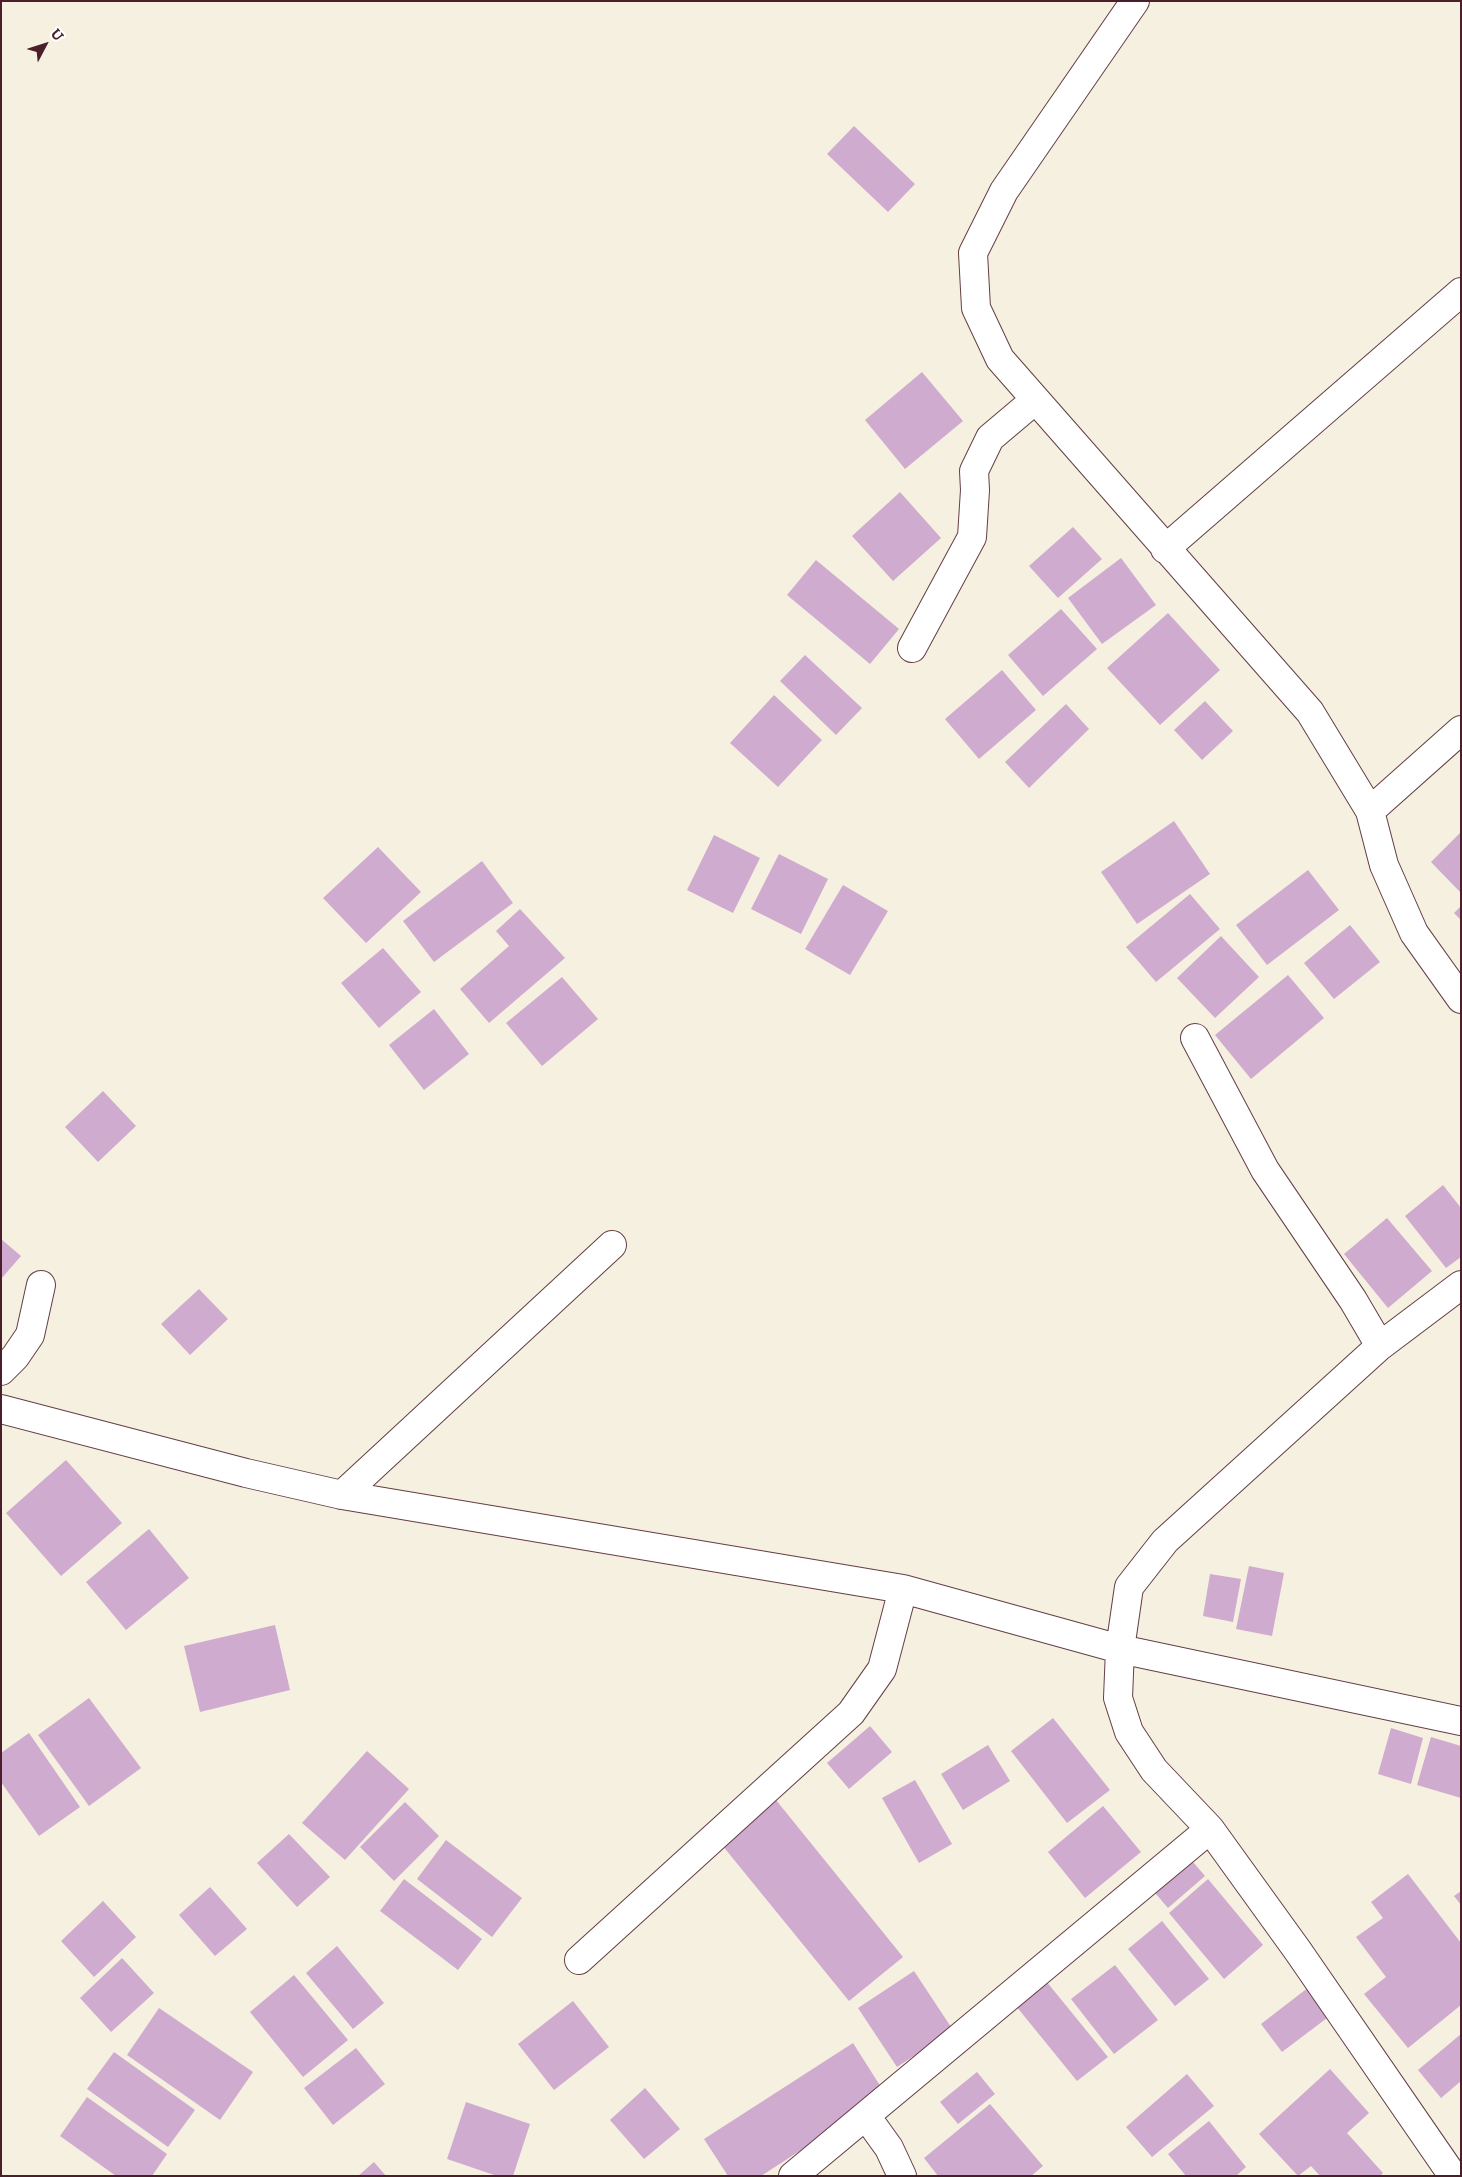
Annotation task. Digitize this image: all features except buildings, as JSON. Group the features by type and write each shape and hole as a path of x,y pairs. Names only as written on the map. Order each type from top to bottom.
{"street":[{"path":"1135,1 1004,191 973,253 976,308 1000,359 1310,712 1370,811 1384,865 1414,933 1461,999"},
{"path":"1165,549 1461,292"},
{"path":"912,648 956,564 972,538 975,490 974,471 990,438 1035,400"},
{"path":"1370,811 1461,730"},
{"path":"1195,1038 1265,1170 1354,1300 1380,1346"},
{"path":"342,1495 612,1245"},
{"path":"1,1371 15,1357 30,1335 41,1285"},
{"path":"1453,2176 1303,1959 1210,1830 1154,1770 1129,1732 1118,1698 1120,1649 1129,1587 1165,1541 1380,1346 1461,1285"},
{"path":"1,1409 246,1473 342,1495 903,1589 1120,1649 1461,1721"},
{"path":"579,1960 851,1713 882,1669 903,1589"},
{"path":"793,2176 1210,1830"},
{"path":"866,2116 889,2148 902,2176"}]}
